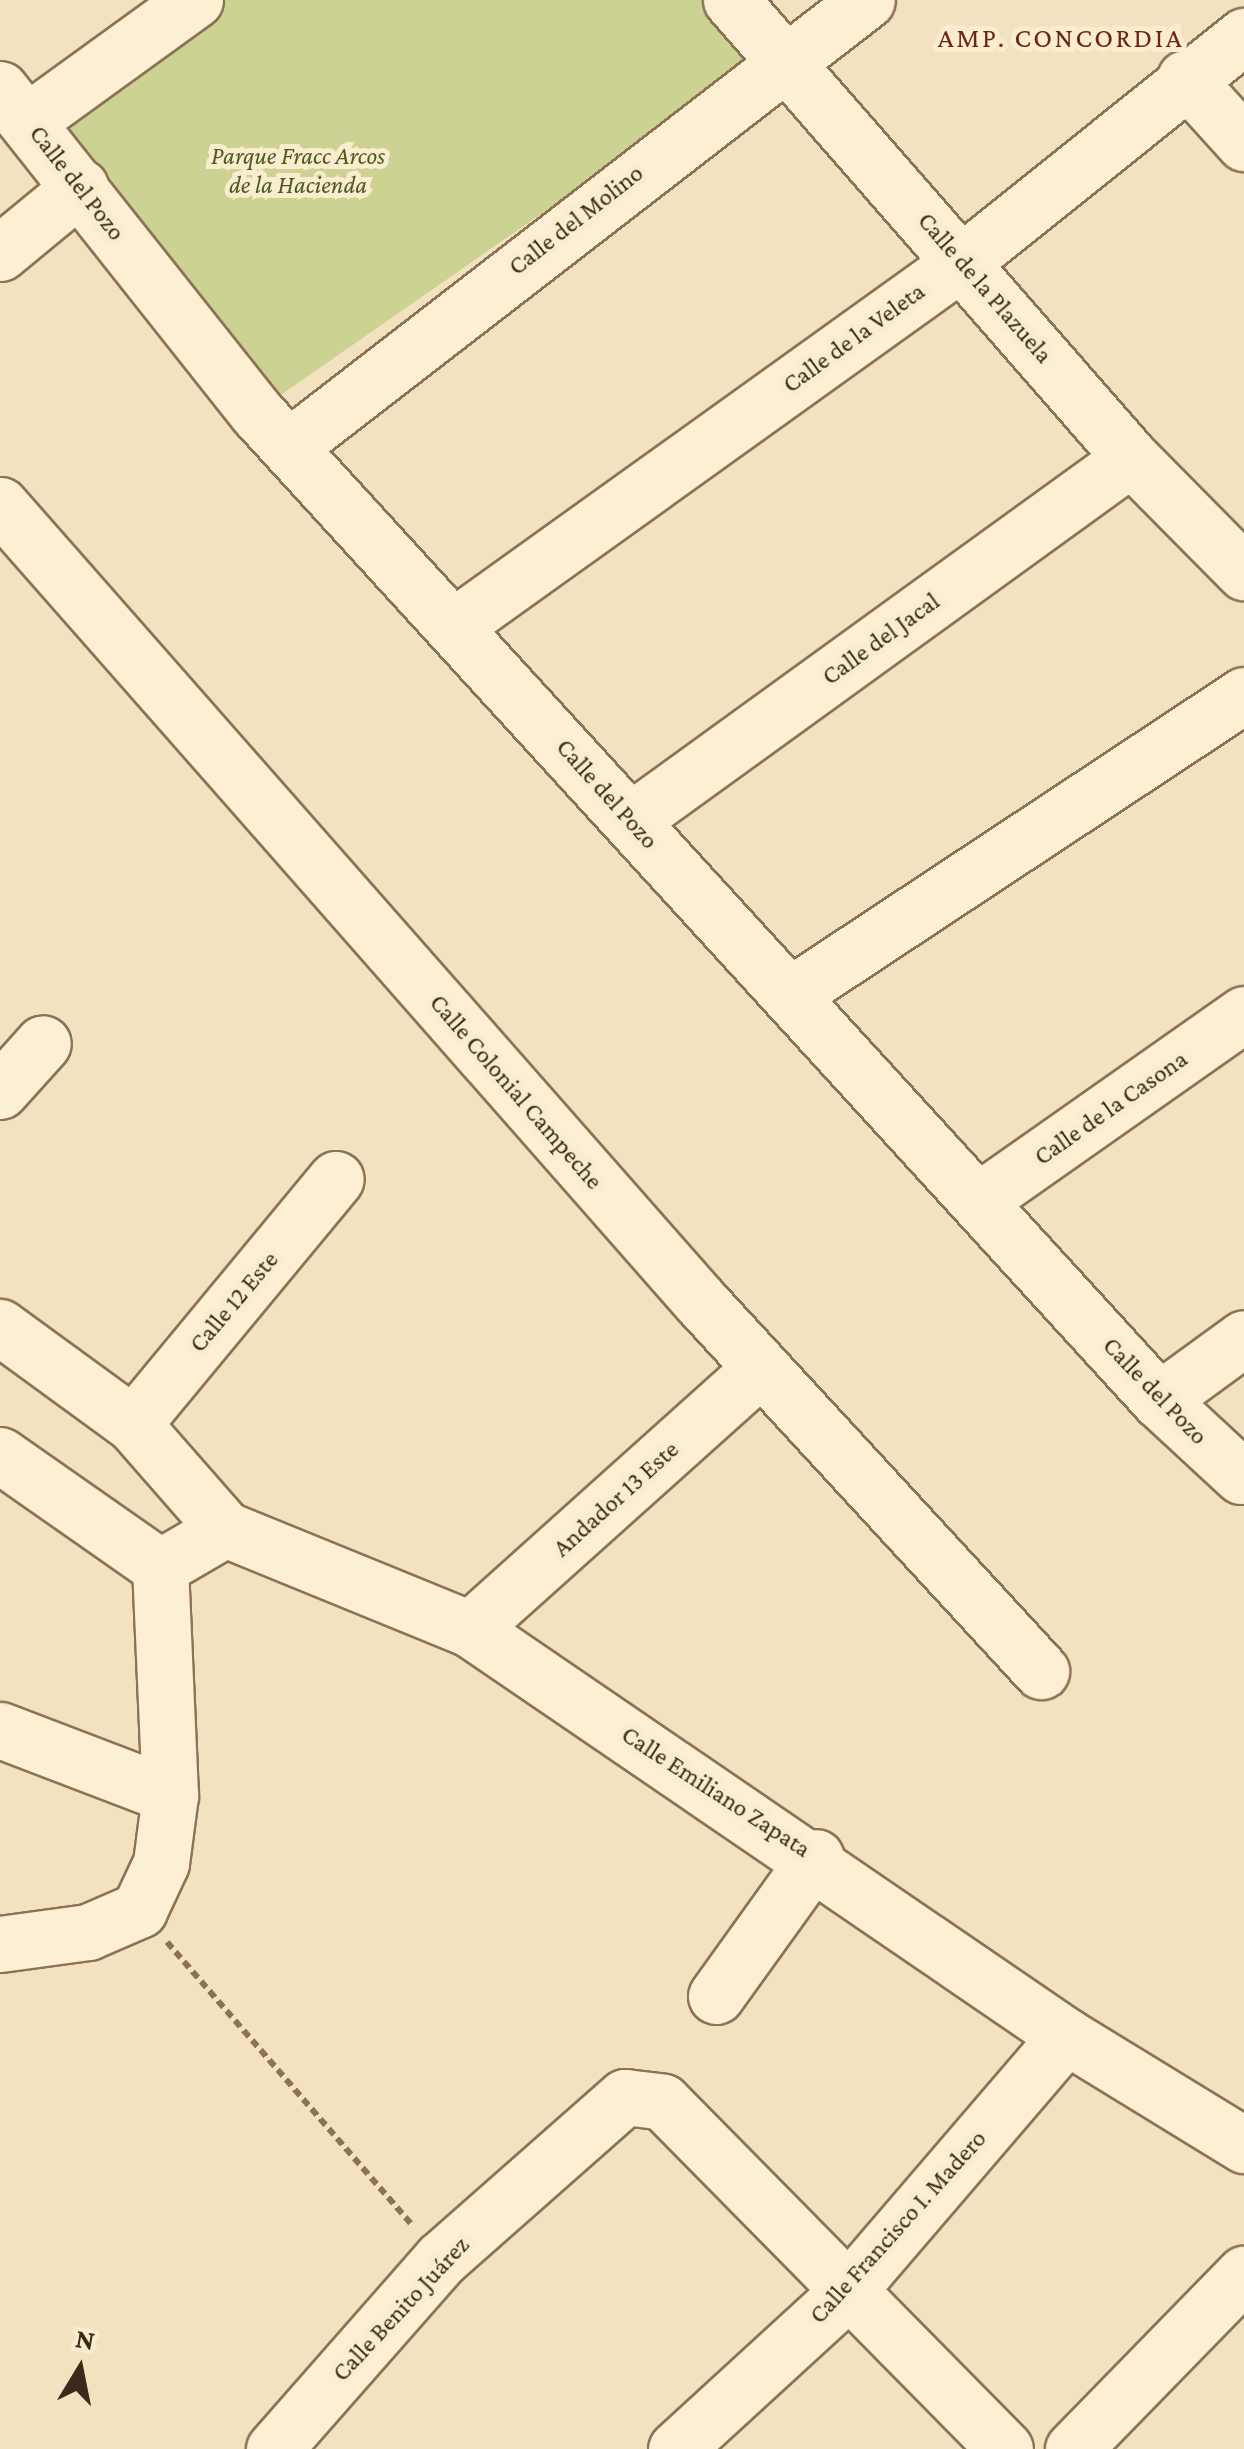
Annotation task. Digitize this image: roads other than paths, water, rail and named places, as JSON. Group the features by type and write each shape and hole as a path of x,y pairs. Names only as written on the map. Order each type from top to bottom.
{"street":[{"path":"14,105 196,0"},
{"name":"Calle de la Plazuela","path":"730,0 962,260 1131,458 1244,572"},
{"name":"Calle del Molino","path":"290,446 782,58 866,0"},
{"name":"Calle de la Veleta","path":"454,626 962,260 1185,78 1244,36"},
{"path":"1185,78 1244,143"},
{"name":"Calle del Pozo","path":"14,105 290,446 1160,1400 1241,1476"},
{"path":"0,253 80,186"},
{"name":"Calle del Jacal","path":"631,820 1131,458"},
{"name":"Calle Colonial Campeche","path":"0,504 761,1368 1041,1672"},
{"path":"790,995 1244,695"},
{"name":"Calle de la Casona","path":"978,1201 1244,1014"},
{"path":"0,1091 43,1043"},
{"name":"Calle 12 Este","path":"133,1424 336,1179"},
{"path":"0,1327 133,1424 225,1529 160,1567"},
{"path":"1160,1400 1244,1338"},
{"name":"Andador 13 Este","path":"470,1629 761,1368"},
{"path":"0,1455 160,1567"},
{"name":"Calle Emiliano Zapata","path":"225,1529 470,1629 816,1857 1066,2036 1244,2146"},
{"path":"0,1944 88,1932 139,1910 161,1862 170,1795 160,1567"},
{"path":"0,1730 170,1795"},
{"path":"716,1996 816,1857"},
{"name":"Calle Francisco I. Madero","path":"676,2449 845,2294 1066,2036"},
{"name":"Calle Benito Juárez","path":"274,2449 441,2259 626,2097 664,2102 845,2294"},
{"path":"1074,2449 1244,2274"},
{"path":"845,2294 1005,2449"}],"district":[{"name":"AMP. CONCORDIA","path":"1061,38"}],"park label":[{"name":"Parque Fracc Arcos de la Hacienda","path":"298,172"}]}
